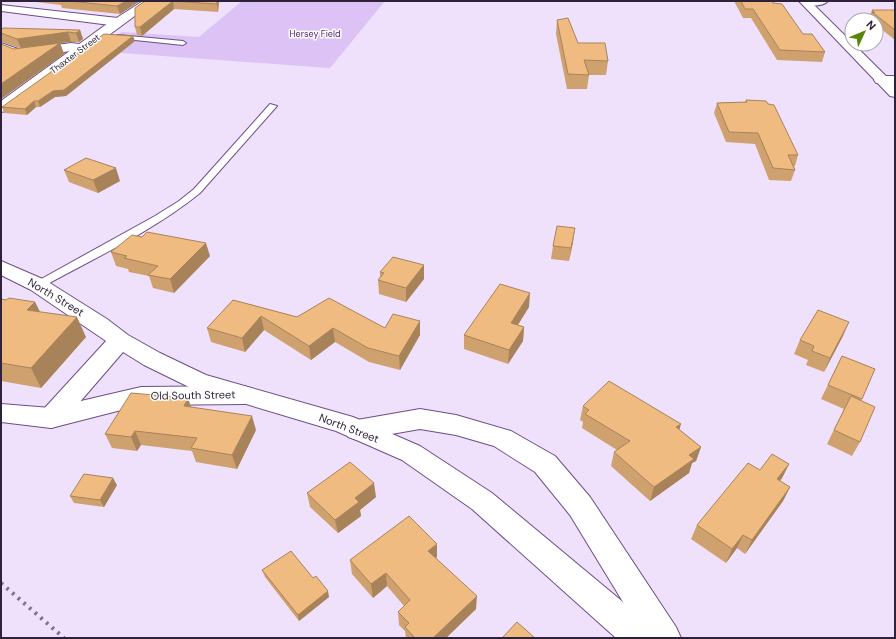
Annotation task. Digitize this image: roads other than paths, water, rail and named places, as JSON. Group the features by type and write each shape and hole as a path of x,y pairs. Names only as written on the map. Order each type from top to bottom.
{"street":[{"name":"Thaxter Street","path":"1,108 99,35 150,1"},
{"path":"804,1 823,1"},
{"path":"804,1 895,93"},
{"path":"1,8 118,22"},
{"path":"1,47 13,50 19,54 71,47 83,48"},
{"path":"881,80 895,80"},
{"name":"North Street","path":"1,267 38,285 99,324 120,340 198,381 344,424 411,453 482,501 641,638"},
{"path":"51,418 120,340"},
{"name":"Old South Street","path":"1,413 51,418 141,396 244,395"},
{"path":"357,430 420,419 456,426 502,438 545,464 580,506 664,638"}],"lane":[{"path":"99,35 183,43"},
{"path":"38,285 159,218 182,203 197,191 273,106"}],"railway":[{"path":"1,583 64,638"}],"park label":[{"name":"Hersey Field","path":"315,34"}]}
